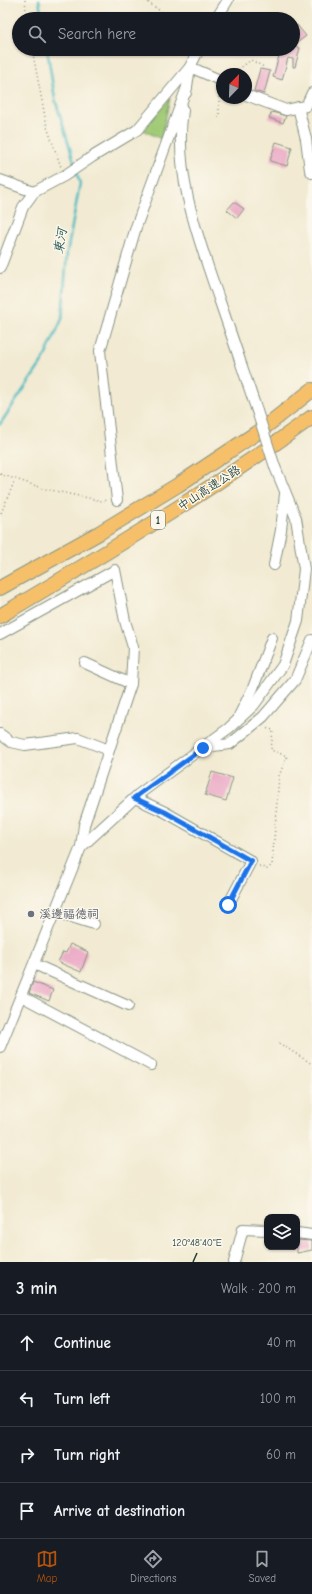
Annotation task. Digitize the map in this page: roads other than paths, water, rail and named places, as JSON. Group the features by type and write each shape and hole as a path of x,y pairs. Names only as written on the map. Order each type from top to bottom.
{"highway":[{"name":"中山高速公路","path":"0,588 99,533 178,485 261,430 312,390"},
{"name":"中山高速公路","path":"0,616 187,503 259,456 312,417"}],"street":[{"path":"220,12 228,0"},
{"path":"0,268 23,207 34,192 64,176 92,156 137,130 190,67 196,56"},
{"path":"190,67 216,81"},
{"path":"81,847 134,798 203,748 236,722 254,705 283,665 298,621 304,569 296,518 275,467 257,410 207,266 184,185 181,126 190,67"},
{"path":"117,500 100,352 136,226 187,87"},
{"path":"312,93 306,107 306,139 310,170 312,173"},
{"path":"252,97 286,110 306,107"},
{"path":"0,180 34,192"},
{"path":"274,565 281,530 285,492"},
{"path":"0,634 115,570 125,621 133,648 131,684 84,825 81,847 0,1047"},
{"path":"236,722 253,688 272,638"},
{"path":"203,748 230,744 263,717 295,680 312,640"},
{"path":"84,663 131,684"},
{"path":"0,734 11,742 25,745 78,738 109,750"},
{"path":"134,798 165,812 251,861 228,905"},
{"path":"55,912 94,924"},
{"path":"34,964 128,1006"},
{"path":"21,996 151,1065"},
{"path":"234,1262 243,1229 264,1230"},
{"path":"300,1233 312,1235"}],"waterway":[{"name":"東河","path":"39,0 41,12"},
{"name":"東河","path":"48,56 55,99 75,165"},
{"name":"東河","path":"0,424 43,361 62,319 67,253 80,183 76,172"}],"place":[{"name":"溪邊福德祠","path":"31,914"}]}
